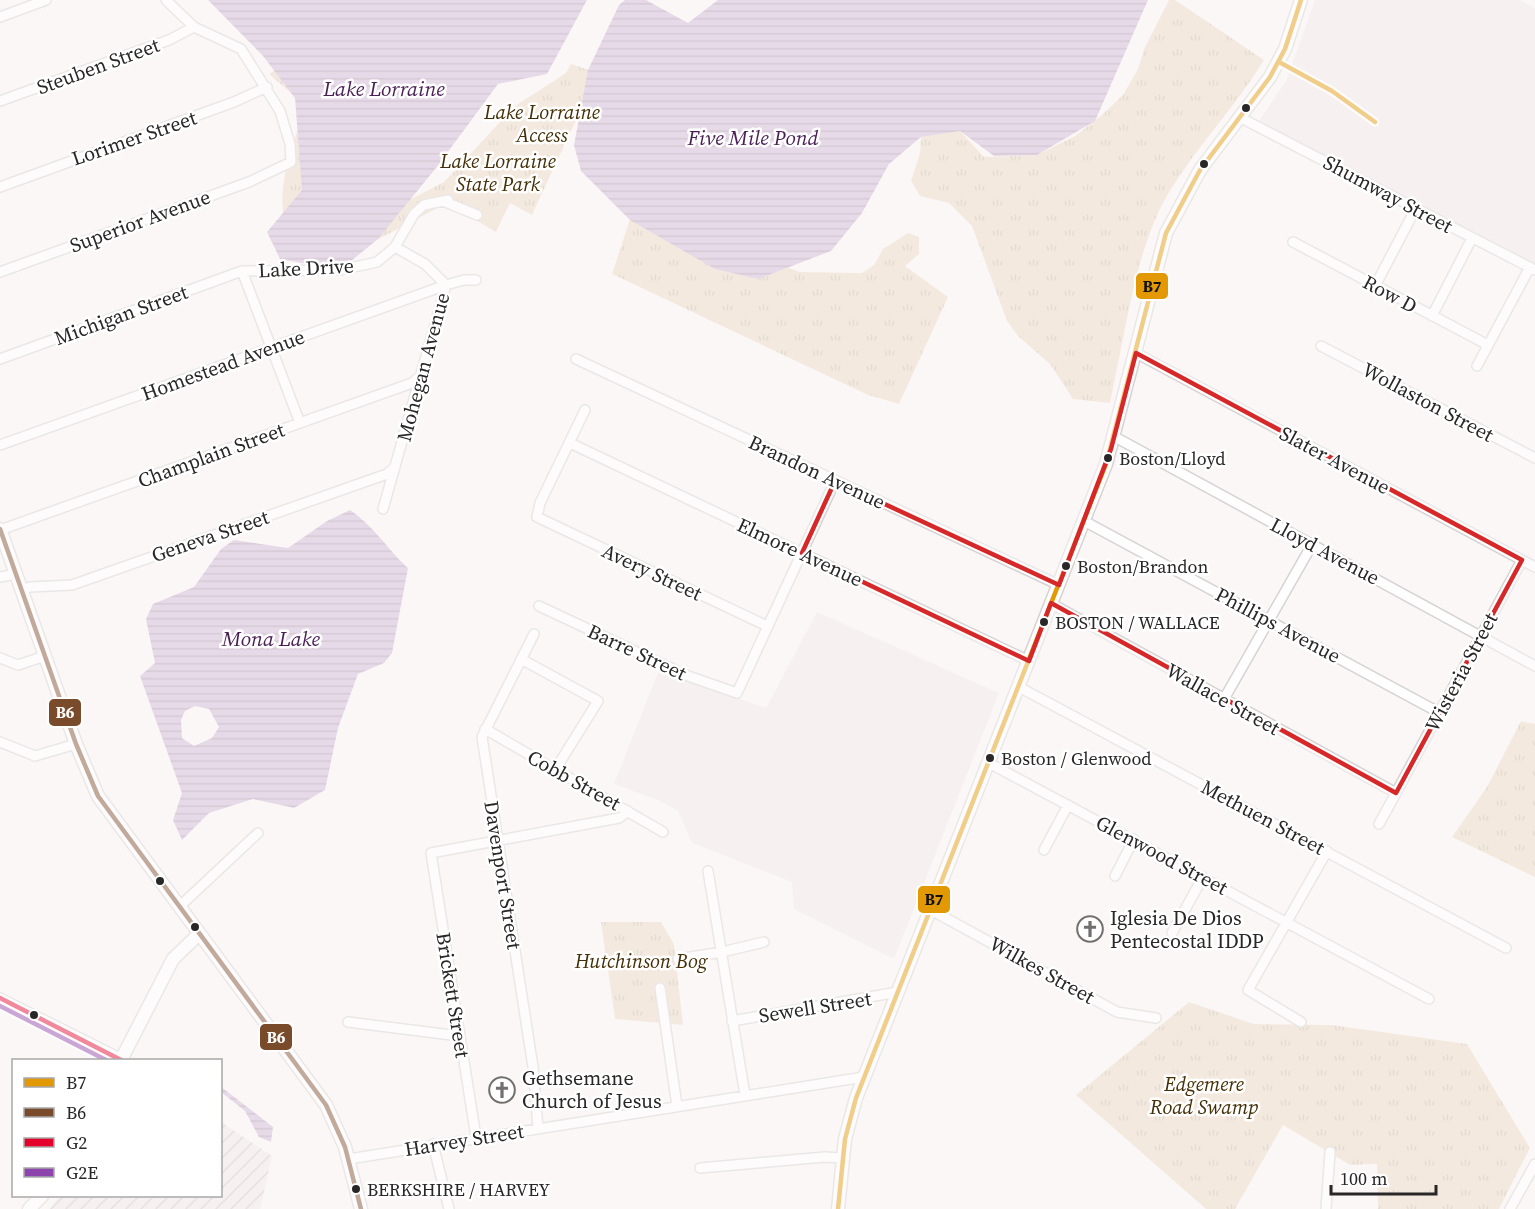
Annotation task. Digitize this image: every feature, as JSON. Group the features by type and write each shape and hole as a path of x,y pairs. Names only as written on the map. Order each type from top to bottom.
{"main road":[{"path":"838,1209 847,1128 864,1077 1052,604 1115,436 1156,264 1174,214 1200,170 1259,95 1279,62 1301,0"},
{"path":"0,530 76,744 101,800 317,1092 335,1121 349,1159 361,1209"},
{"path":"123,1059 170,965 181,950 199,934"},
{"path":"29,1209 41,1197"}],"street":[{"path":"0,17 46,0"},
{"path":"166,0 194,27 241,49 267,87"},
{"name":"Steuben Street","path":"0,101 169,40 194,27"},
{"name":"Superior Avenue","path":"0,272 279,169 291,162 290,144 280,111 267,87"},
{"name":"Lorimer Street","path":"0,187 244,99 267,87"},
{"name":"Shumway Street","path":"1241,118 1532,268"},
{"name":"Lake Drive","path":"242,271 340,270 377,262 396,247 414,214 424,205 445,200 477,214"},
{"path":"1375,286 1416,208"},
{"path":"1432,316 1472,238"},
{"name":"Row D","path":"1293,242 1488,345"},
{"name":"Mohegan Avenue","path":"383,509 446,285 425,264 396,247"},
{"path":"1478,366 1532,268"},
{"path":"242,271 300,423"},
{"name":"Michigan Street","path":"0,359 242,271"},
{"name":"Homestead Avenue","path":"0,445 446,285 464,280 476,280"},
{"name":"Wollaston Street","path":"1321,346 1535,458"},
{"name":"Slater Avenue","path":"1136,353 1535,567"},
{"name":"Brandon Avenue","path":"576,359 1059,585"},
{"name":"Champlain Street","path":"0,530 412,383 420,376"},
{"path":"570,443 585,410"},
{"name":"Lloyd Avenue","path":"1115,436 1535,666"},
{"name":"Avery Street","path":"570,443 540,503 537,517 549,525 767,626"},
{"name":"Elmore Avenue","path":"570,443 1029,660"},
{"name":"Geneva Street","path":"21,590 30,587 72,585 387,474 394,468"},
{"path":"767,626 835,481"},
{"name":"Phillips Avenue","path":"1084,521 1440,712"},
{"path":"1224,699 1313,543"},
{"name":"Wisteria Street","path":"1396,793 1522,560"},
{"path":"0,577 15,574"},
{"name":"Wallace Street","path":"1052,604 1396,793"},
{"name":"Barre Street","path":"539,606 688,676 737,693 767,626"},
{"name":"Davenport Street","path":"534,634 482,737 533,1068 537,1128"},
{"path":"0,658 18,665 45,656"},
{"path":"521,659 598,701 555,770"},
{"name":"Methuen Street","path":"1019,687 1506,948"},
{"name":"Cobb Street","path":"485,729 663,832"},
{"path":"0,742 35,756 76,744"},
{"name":"Glenwood Street","path":"989,763 1429,999"},
{"path":"1379,824 1396,793"},
{"path":"1044,850 1068,805"},
{"path":"498,840 619,818 628,811"},
{"path":"179,908 258,833"},
{"name":"Brickett Street","path":"476,1137 431,853 498,840"},
{"path":"1115,876 1134,840"},
{"path":"1301,1022 1248,990 1327,851"},
{"path":"708,871 745,1095"},
{"path":"1172,933 1203,877"},
{"name":"Wilkes Street","path":"931,910 1117,1012 1156,1018"},
{"path":"678,959 764,942"},
{"path":"660,988 677,1106"},
{"name":"Sewell Street","path":"732,1021 898,992"},
{"path":"0,998 120,1059"},
{"path":"348,1022 374,1023 459,1036"},
{"name":"Harvey Street","path":"349,1159 864,1077"},
{"path":"433,1144 449,1209"},
{"path":"1326,1209 1330,1152"},
{"path":"700,1168 842,1158"},
{"path":"1510,1209 1535,1164"}],"highlighted area":[{"path":"1136,353 1522,560 1396,793 1051,603 1029,661 802,553 835,481 1059,585 1111,449"}],"shaded area":[{"path":"1315,0 1520,0 1535,8 1535,263 1259,121 1286,81"},
{"path":"817,612 999,693 894,959 794,909 792,882 692,843 678,811 658,800 614,784 659,670 766,708"},
{"path":"222,1123 272,1156 260,1209 49,1209 59,1197 222,1197"}],"green space":[{"path":"1169,0 1175,0 1264,60 1242,93 1193,156 1159,212 1140,264 1110,403 1073,399 1050,364 1018,336 1007,321 972,226 949,203 920,196 911,181 920,153 921,137 936,132 960,131 984,157 1037,155 1075,136 1123,95 1138,69 1144,49"},
{"name":"Lake Lorraine State Park","path":"287,62 309,81 324,101 302,190 302,228 318,247 444,182 515,106 566,73 571,64 598,73 532,215 510,203 496,232 449,202 318,271 291,239 282,207 285,174 304,110 292,94 269,74"},
{"path":"647,167 764,259 800,272 862,273 874,265 883,249 908,233 919,237 919,254 905,266 948,297 899,404 868,395 612,274"},
{"path":"1521,721 1535,724 1535,877 1452,837 1487,787"},
{"name":"Hutchinson Bog","path":"601,922 661,922 674,944 683,1025 615,1019"},
{"name":"Edgemere Road Swamp","path":"1189,1002 1254,1024 1332,1025 1467,1044 1530,1148 1499,1209 1378,1209 1377,1164 1350,1165 1283,1125 1235,1209 1206,1209 1076,1095"}],"water":[{"name":"Lake Lorraine","path":"208,0 587,0 547,74 498,84 436,168 378,239 340,270 280,259 267,232 302,190 295,98 263,56"},
{"name":"Five Mile Pond","path":"625,0 646,0 688,23 718,0 1148,0 1095,121 1037,155 994,156 960,131 921,137 889,164 862,213 831,251 758,279 715,269 630,220 581,171 574,145 588,70 619,5"},
{"name":"Mona Lake","path":"350,510 367,523 408,568 392,653 384,663 358,674 338,728 325,790 294,808 253,799 209,813 182,840 173,820 182,793 140,676 155,663 146,619 153,604 194,587 221,549 234,540 288,548 327,521","holes":["195,706 209,709 219,727 212,738 194,746 182,738 181,720 185,711"]},
{"path":"222,1088 273,1127 271,1142 259,1137 245,1111 222,1093"}],"transit line":[{"name":"B7","path":"838,1209 845,1139 856,1098 1106,464 1166,233 1200,170 1270,77 1285,49 1301,0"},
{"name":"B7","path":"1279,62 1332,91 1375,122"},
{"name":"B6","path":"0,529 76,744 98,796 326,1105 345,1147 361,1209"},
{"name":"G2","path":"0,998 119,1059"},
{"name":"G2E","path":"0,1006 104,1059"}],"place":[{"name":"Boston/Lloyd","path":"1108,458"},
{"name":"Boston/Brandon","path":"1066,566"},
{"name":"BOSTON / WALLACE","path":"1044,622"},
{"name":"Boston / Glenwood","path":"990,758"},
{"name":"Iglesia De Dios Pentecostal IDDP","path":"1090,929"},
{"name":"Gethsemane Church of Jesus","path":"502,1090"},
{"name":"BERKSHIRE / HARVEY","path":"356,1189"}],"park label":[{"name":"Lake Lorraine Access","path":"542,124"}]}
